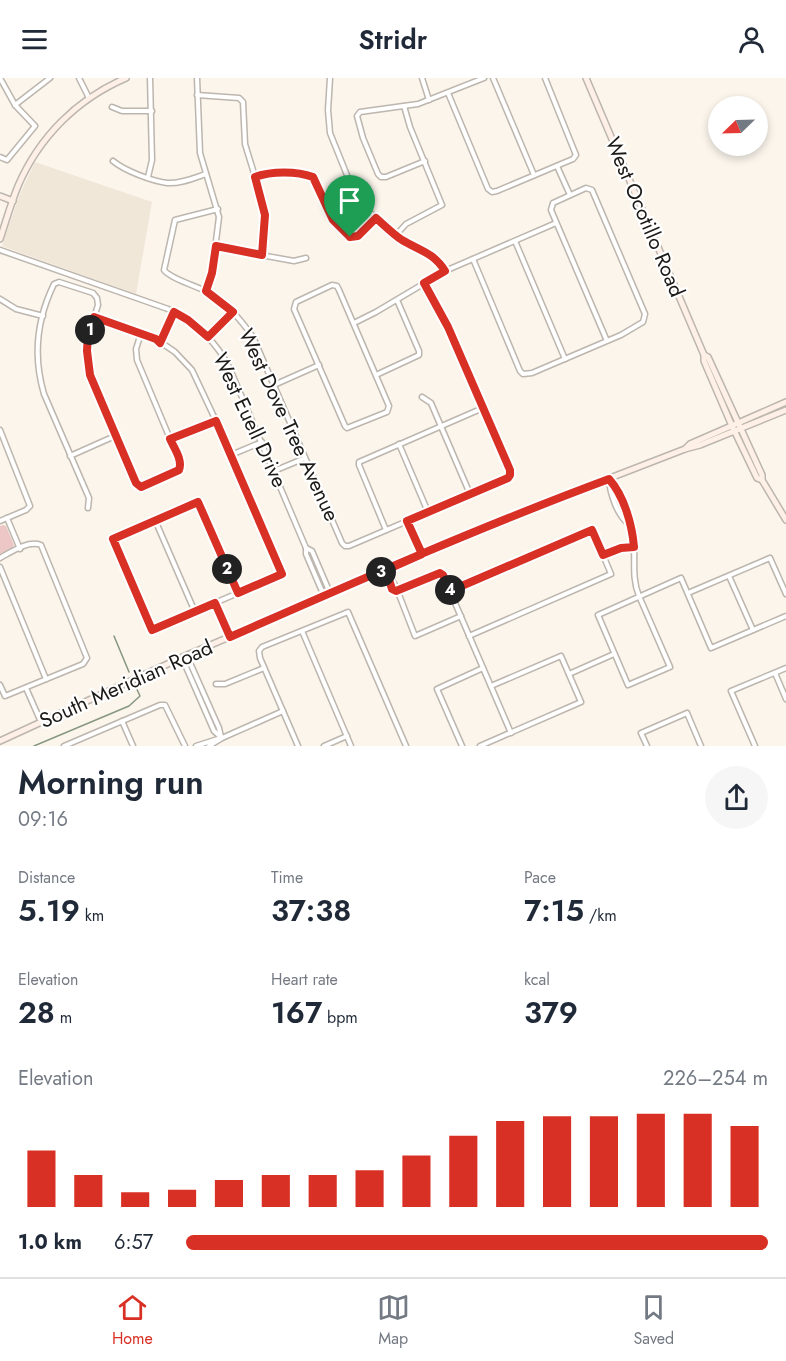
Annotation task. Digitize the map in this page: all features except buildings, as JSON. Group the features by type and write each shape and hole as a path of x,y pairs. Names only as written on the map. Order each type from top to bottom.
{"street":[{"path":"0,78 15,105 34,122 35,126 7,160 0,157"},
{"path":"15,105 50,78"},
{"path":"79,78 89,98"},
{"path":"0,239 24,174 45,140 59,123 89,98 126,78"},
{"path":"148,177 152,160 150,78"},
{"path":"197,78 199,144 218,209 219,225 212,273 206,291"},
{"path":"330,78 328,122 333,143 355,195 364,208 396,235 435,257 445,271"},
{"path":"422,78 429,100"},
{"path":"424,162 381,177 363,138 357,116 360,112 429,100 484,78"},
{"path":"493,78 534,175"},
{"path":"448,93 488,189 492,192 573,159 576,155 545,78"},
{"name":"West Ocotillo Road","path":"586,78 704,355 704,361 757,478 762,480 786,520"},
{"path":"197,95 239,98 243,102 245,144 265,215 262,255"},
{"path":"396,235 406,224 442,205 410,127 404,106"},
{"path":"112,107 122,111 152,111"},
{"path":"113,161 122,168 167,183 206,174"},
{"path":"557,166 570,195"},
{"path":"255,177 273,173 313,177 333,220 350,237 355,238 376,218"},
{"path":"472,259 520,371 524,374 532,374 607,341 643,322 645,318 590,188 553,202 551,206 556,223 607,341"},
{"path":"0,196 13,201"},
{"name":"West Dove Tree Avenue","path":"218,209 175,220 165,273 206,291 233,312 253,337 342,543 349,546 386,530"},
{"path":"354,323 445,271 556,223"},
{"path":"514,241 565,359"},
{"path":"216,246 294,261 306,258"},
{"name":"West Euell Drive","path":"0,250 174,312 188,320 208,337 226,361 306,548 312,551 327,595"},
{"path":"88,508 89,498 39,378 38,339 42,316 54,284 59,282 93,293 97,297 98,304 88,334 87,351 90,375 115,436 138,486 141,487 179,470 181,465 137,360 136,349 141,333"},
{"path":"424,283 448,327 483,408 510,475 508,478 386,530 359,462 483,408"},
{"path":"332,285 337,286 354,323 389,410 348,428 345,426 294,305 332,285"},
{"path":"0,299 16,309 42,316"},
{"path":"376,375 417,358 419,355 397,300"},
{"path":"160,343 174,312"},
{"path":"208,337 233,312"},
{"path":"94,317 156,339 175,352 192,370 282,574 195,612 152,630 113,539 155,520 198,502 238,593"},
{"path":"274,385 319,365"},
{"path":"422,397 430,403 470,494"},
{"name":"South Meridian Road","path":"736,428 786,402"},
{"name":"South Meridian Road","path":"0,741 185,656 535,506 685,449 690,444 786,410"},
{"path":"170,439 216,421"},
{"path":"0,430 30,506 0,521"},
{"path":"70,456 115,436"},
{"path":"231,455 262,442"},
{"path":"399,444 428,512"},
{"path":"274,471 305,458"},
{"path":"609,479 615,486 629,518 634,547 634,576 639,597 670,667 628,685 598,615 639,597 681,578 711,648 786,616"},
{"path":"7,518 20,549"},
{"path":"155,520 195,612"},
{"path":"407,521 422,554"},
{"path":"450,591 592,530 603,555 611,574 469,636"},
{"path":"0,558 28,544 37,543 44,549 47,564 87,658 83,664 5,696 0,685"},
{"path":"603,555 621,548 634,547"},
{"path":"688,593 770,558 784,582 786,594"},
{"path":"0,567 46,679"},
{"path":"386,570 392,579 415,636 461,616"},
{"path":"396,591 440,573 443,575 512,733"},
{"path":"729,576 753,630"},
{"path":"215,603 230,637"},
{"path":"298,746 264,668 259,651 262,647 348,612 406,746"},
{"path":"302,630 351,746"},
{"path":"569,674 614,654"},
{"path":"185,656 186,667 214,731 222,738"},
{"path":"480,746 581,702 561,656 491,686"},
{"path":"216,684 225,684 264,668"},
{"path":"462,746 437,689 483,668"},
{"path":"755,746 731,691 786,668"},
{"path":"775,673 786,699"},
{"path":"26,688 40,722"},
{"path":"64,746 160,705 165,705 185,746"},
{"path":"209,746 283,711"},
{"path":"647,746 641,733 687,713 701,746"},
{"path":"122,721 133,746"},
{"path":"324,746 347,736"},
{"path":"196,746 212,739 222,738"},
{"path":"79,740 81,746"}],"shaded area":[{"path":"35,162 152,202 136,294 2,246 19,196"},
{"path":"0,526 6,526 14,545 0,554"}],"waterway":[{"path":"114,636 129,672"},
{"path":"34,746 129,706 140,696 134,683"}],"route":[{"path":"350,237 328,212 313,177 273,173 261,175 255,177 265,215 262,255 216,246 212,273 206,291 233,312 208,337 188,320 174,312 160,343 156,339 94,317 88,334 87,351 90,375 138,486 141,487 179,470 180,460 170,439 216,421 282,574 238,593 198,502 155,520 113,539 152,630 215,603 230,637 356,582 386,570 535,506 609,479 615,486 629,518 634,547 621,548 603,555 592,530 450,591 440,573 396,591 392,589 386,570 422,554 407,521 508,478 510,470 448,327 424,283 445,271 435,257 401,239 376,218 358,236 350,237"}]}
